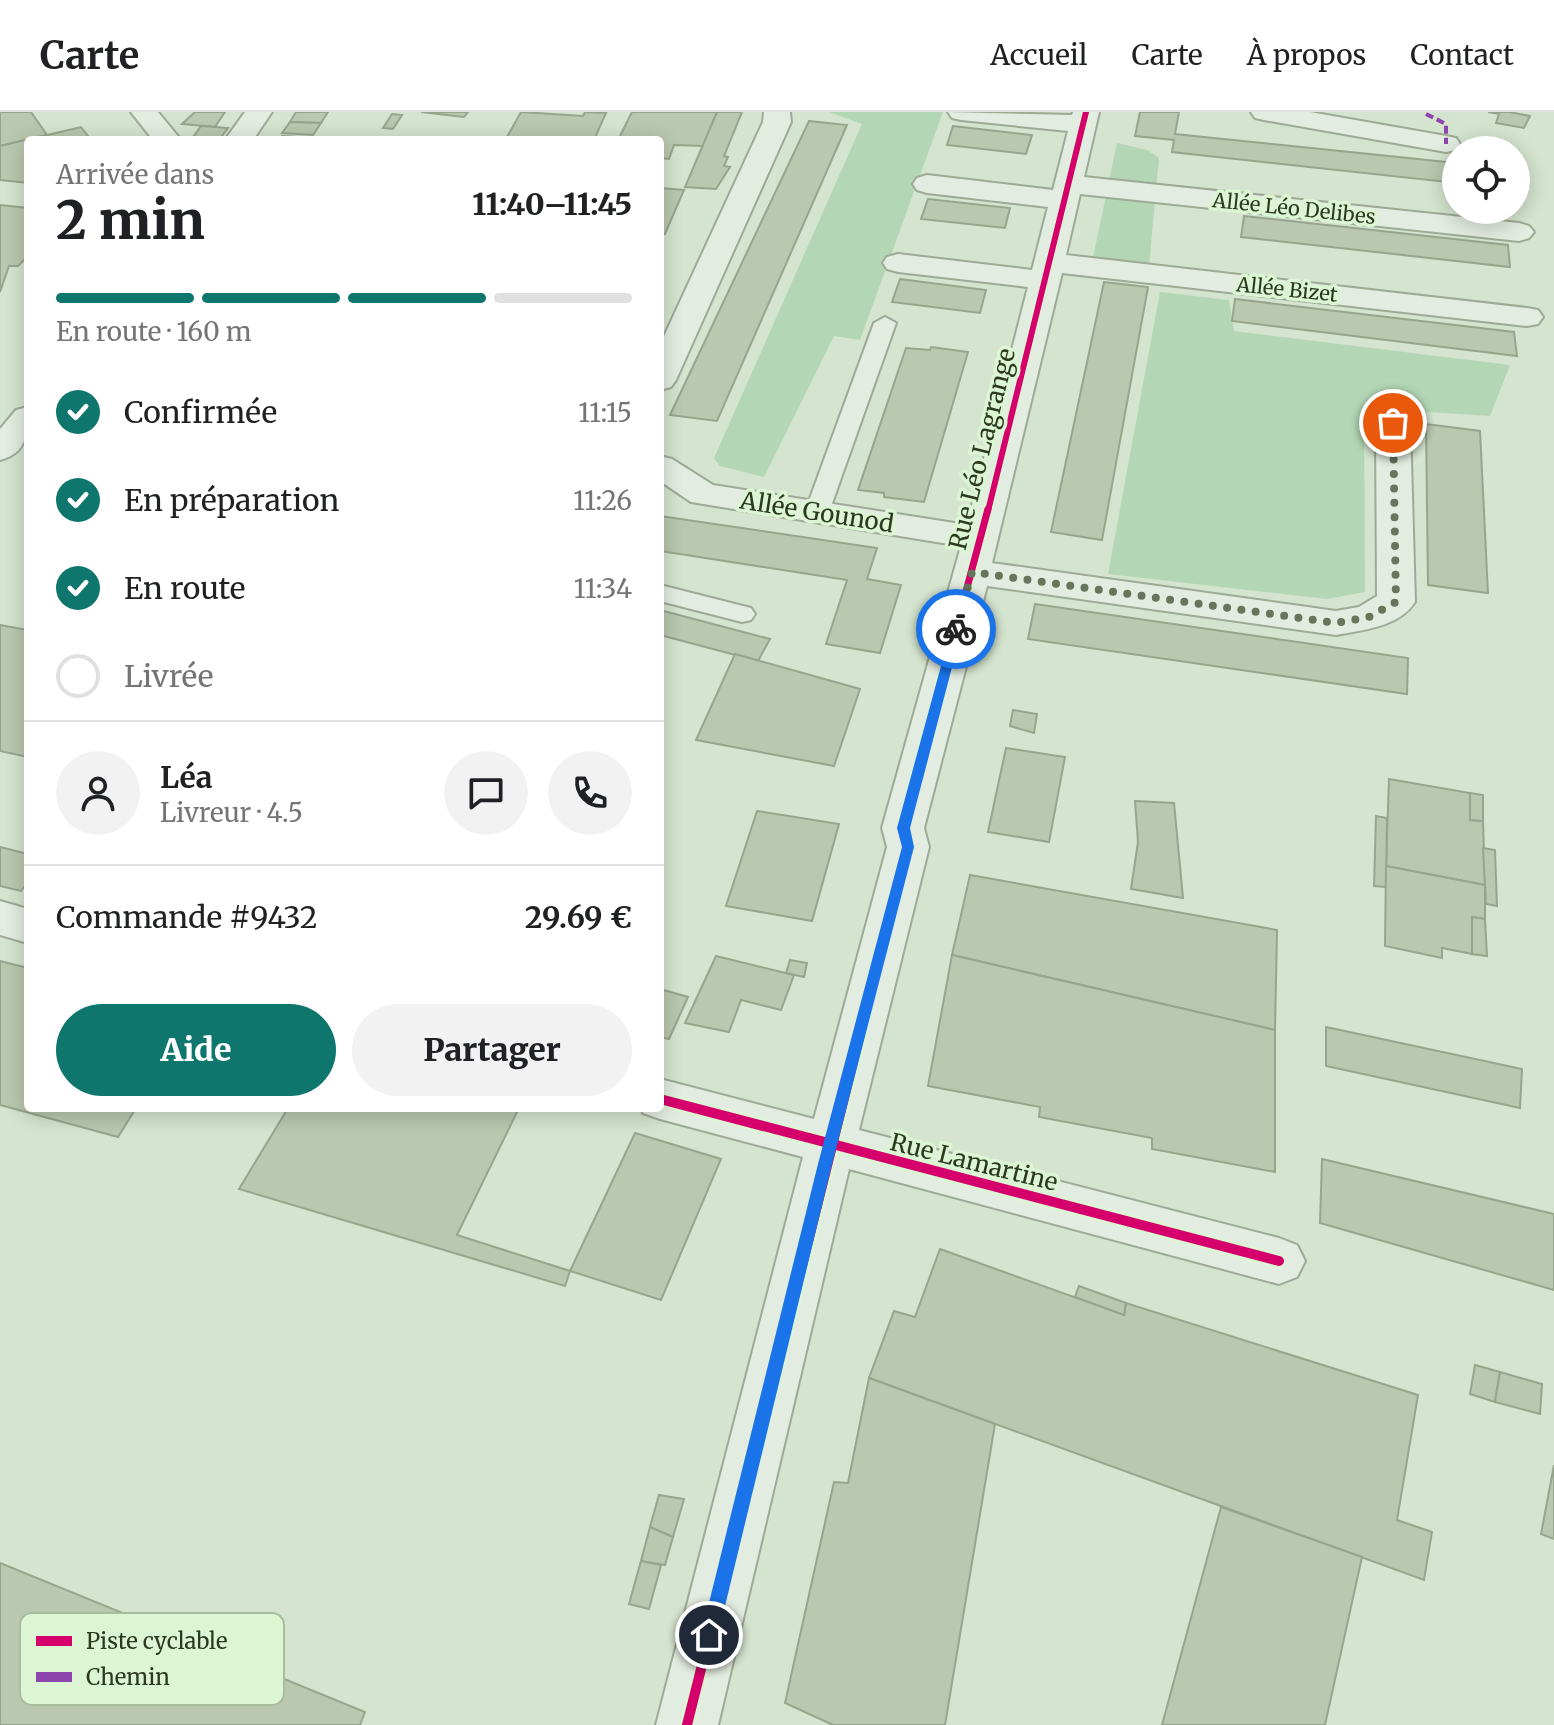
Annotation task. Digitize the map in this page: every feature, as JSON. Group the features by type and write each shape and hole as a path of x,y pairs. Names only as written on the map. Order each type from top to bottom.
{"street":[{"path":"144,112 164,136"},
{"path":"242,136 259,112"},
{"path":"664,371 777,122 777,112"},
{"path":"961,112 1084,118"},
{"path":"1264,112 1442,143"},
{"name":"Rue Léo Lagrange","path":"687,1725 830,1145 908,847 903,828 976,555 1084,118"},
{"name":"Allée Léo Delibes","path":"927,184 1067,192 1519,232"},
{"name":"Allée Bizet","path":"898,263 1046,271 1527,317"},
{"path":"0,450 24,422"},
{"name":"Allée Gounod","path":"664,469 703,494 817,512 976,555 1336,623 1369,617 1396,602 1393,423"},
{"path":"0,918 24,925"},
{"name":"Rue Lamartine","path":"664,1100 1279,1261"}],"lane":[{"path":"817,512 885,323"},
{"path":"664,594 742,614"}],"green space":[{"path":"829,112 943,112 860,340 834,336 764,477 720,466 714,458 862,124"},
{"path":"1117,143 1147,150 1159,158 1148,277 1090,272"},
{"path":"1160,292 1229,300 1234,331 1510,365 1490,416 1364,408 1365,592 1327,599 1108,574"}],"building":[{"path":"0,112 31,112 47,135 24,136 24,140 0,146"},
{"path":"195,112 225,112 215,127 182,124"},
{"path":"296,112 328,112 321,123 290,122"},
{"path":"421,112 468,112 464,117"},
{"path":"521,112 583,116 585,112 606,113 596,136 508,136"},
{"path":"632,112 717,112 703,146 674,145 669,159 664,158 664,136 620,136"},
{"path":"717,112 742,112 724,156 728,157 724,166 730,167 716,189 685,187"},
{"path":"1140,112 1179,112 1175,134 1442,162 1442,181 1172,152 1174,140 1135,136"},
{"path":"1488,112 1530,116 1524,128 1496,123 1499,114"},
{"path":"392,114 402,115 393,129 383,128"},
{"path":"809,121 847,125 717,421 670,415"},
{"path":"290,122 321,123 313,135 282,133"},
{"path":"201,126 228,128 222,136 194,136"},
{"path":"953,126 1032,135 1026,154 947,145"},
{"path":"81,127 88,136 43,136"},
{"path":"24,140 24,183 0,180 0,146"},
{"path":"664,188 684,190 665,234"},
{"path":"928,199 1010,208 1005,228 921,219"},
{"path":"0,205 24,208 24,260 18,266 9,266 0,292"},
{"path":"1244,216 1508,245 1510,267 1241,237"},
{"path":"900,279 986,290 980,313 892,302"},
{"path":"1104,282 1148,287 1102,540 1051,532"},
{"path":"1235,299 1514,332 1517,356 1232,321"},
{"path":"931,347 968,352 924,502 858,490 906,348 930,350"},
{"path":"1426,424 1480,431 1488,593 1428,585"},
{"path":"664,517 877,548 867,579 901,585 880,653 826,644 847,580 664,552"},
{"path":"1035,604 1408,658 1407,694 1028,639"},
{"path":"664,611 770,639 758,661 664,636"},
{"path":"0,625 24,629 24,756 0,751"},
{"path":"735,654 860,689 834,766 696,740"},
{"path":"1013,710 1037,714 1034,733 1010,726"},
{"path":"1006,748 1065,757 1049,842 988,832"},
{"path":"1389,779 1470,793 1470,820 1483,821 1485,885 1386,866"},
{"path":"1470,793 1483,795 1483,821 1470,820"},
{"path":"1135,801 1174,803 1183,898 1131,889 1138,842"},
{"path":"757,811 839,824 812,921 726,906"},
{"path":"1376,816 1387,818 1386,887 1374,886"},
{"path":"0,847 24,853 24,887 21,891 0,886"},
{"path":"1483,848 1495,850 1497,906 1486,904"},
{"path":"1386,866 1485,885 1485,919 1472,917 1472,954 1442,948 1442,958 1385,946"},
{"path":"970,875 1277,930 1275,1030 952,955"},
{"path":"1472,917 1485,919 1487,956 1472,954"},
{"path":"952,955 1275,1030 1275,1172 1152,1149 1152,1138 1039,1117 1040,1107 928,1086"},
{"path":"716,956 794,975 781,1010 741,1000 729,1032 685,1023"},
{"path":"790,960 807,963 804,977 786,973"},
{"path":"0,961 24,967 24,1112 0,1105"},
{"path":"664,990 688,997 669,1039 664,1038"},
{"path":"1326,1027 1522,1069 1520,1108 1326,1066"},
{"path":"26,1112 134,1112 118,1137"},
{"path":"286,1112 517,1112 457,1235 570,1271 565,1286 239,1189"},
{"path":"635,1133 721,1159 661,1300 570,1271"},
{"path":"1322,1159 1554,1214 1554,1290 1320,1223"},
{"path":"940,1249 1124,1315 1126,1303 1418,1395 1397,1520 1432,1532 1424,1580 869,1378 894,1311 915,1317"},
{"path":"1079,1286 1126,1303 1124,1315 1075,1297"},
{"path":"1475,1365 1500,1372 1495,1402 1470,1394"},
{"path":"1500,1372 1542,1384 1540,1414 1495,1402"},
{"path":"869,1378 995,1424 945,1725 833,1725 785,1703 834,1482 848,1483"},
{"path":"1554,1465 1554,1539 1541,1534"},
{"path":"659,1495 684,1499 673,1537 650,1527"},
{"path":"1221,1507 1362,1557 1325,1725 1162,1725"},
{"path":"650,1527 673,1537 665,1565 641,1561"},
{"path":"641,1561 661,1565 649,1609 629,1604"},
{"path":"0,1563 122,1613 20,1613 20,1705 284,1705 284,1679 365,1712 360,1725 0,1725"}],"marked path":[{"path":"1426,114 1446,124 1446,136"}],"cycle path":[{"path":"687,1725 908,847 903,828 981,538 1086,112"},
{"path":"664,1100 1279,1261"}],"way so far":[{"path":"956,629 972,572 1336,623 1369,617 1396,602 1398,575 1393,423"}],"route":[{"path":"709,1635 825,1164 908,847 903,828 956,629"}]}
